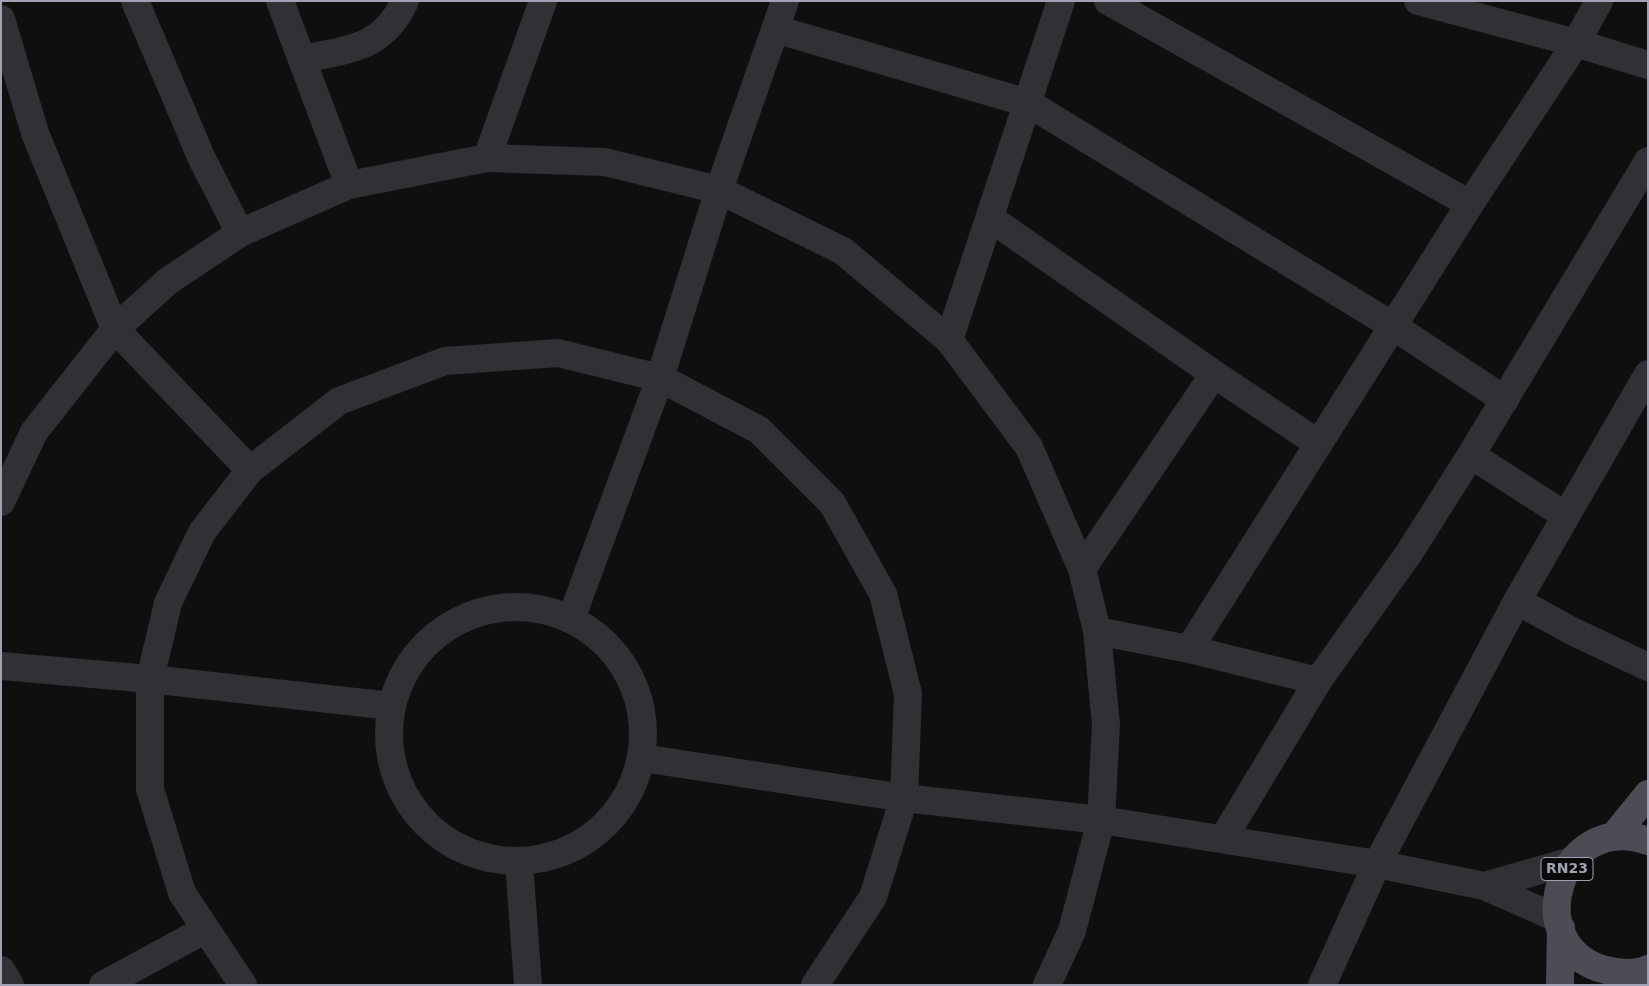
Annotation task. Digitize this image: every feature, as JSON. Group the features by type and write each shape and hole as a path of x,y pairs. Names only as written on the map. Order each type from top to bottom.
{"main road":[{"name":"RN23","path":"1613,837 1647,793"},
{"name":"RN23","path":"1560,985 1559,923 1556,905 1560,882 1572,861 1590,846 1613,837 1637,837 1648,841"},
{"path":"1559,923 1566,940 1577,954 1596,967 1620,973 1642,975"}],"street":[{"path":"135,1 202,159 240,234"},
{"path":"280,1 348,185"},
{"path":"303,59 365,44 381,36 393,24 405,1"},
{"path":"487,158 543,1"},
{"path":"571,619 660,378 719,190 785,1"},
{"path":"949,340 1061,1"},
{"path":"1108,1 1470,204"},
{"path":"1418,1 1458,6 1648,65"},
{"path":"1189,649 1470,204 1576,43 1599,1"},
{"path":"1,18 35,132 115,329 250,470"},
{"path":"775,29 1028,103 1393,326 1505,400"},
{"path":"1,502 34,432 115,329 168,281 240,234 348,185 487,158 605,162 719,190 843,251 949,340 1029,446 1082,569 1097,631 1106,725 1101,820 1072,931 1047,985"},
{"path":"1224,839 1318,681 1409,553 1471,455 1648,161"},
{"path":"990,218 1214,374 1319,444"},
{"path":"243,985 182,893 150,789 150,679 168,603 202,532 250,470 339,401 445,361 558,353 660,378 759,430 832,504 883,594 908,694 904,798 873,897 815,985"},
{"path":"1082,569 1214,374"},
{"path":"1322,985 1377,864 1517,601 1648,374"},
{"path":"1471,455 1566,516"},
{"path":"1517,601 1572,631 1648,668"},
{"path":"496,608 534,608 571,619 605,643 630,676 642,716 642,758 631,790 611,819 585,842 553,856 519,862 473,854 433,831 404,796 389,752 391,706 405,671 428,641 460,619 496,608"},
{"path":"1097,631 1189,649 1318,681"},
{"path":"1,666 150,679 391,706"},
{"path":"642,758 904,798 1101,820 1377,864 1484,886 1559,923"},
{"path":"1484,886 1572,861"},
{"path":"519,862 528,985"},
{"path":"103,985 206,929"},
{"path":"1,970 10,985"}]}
